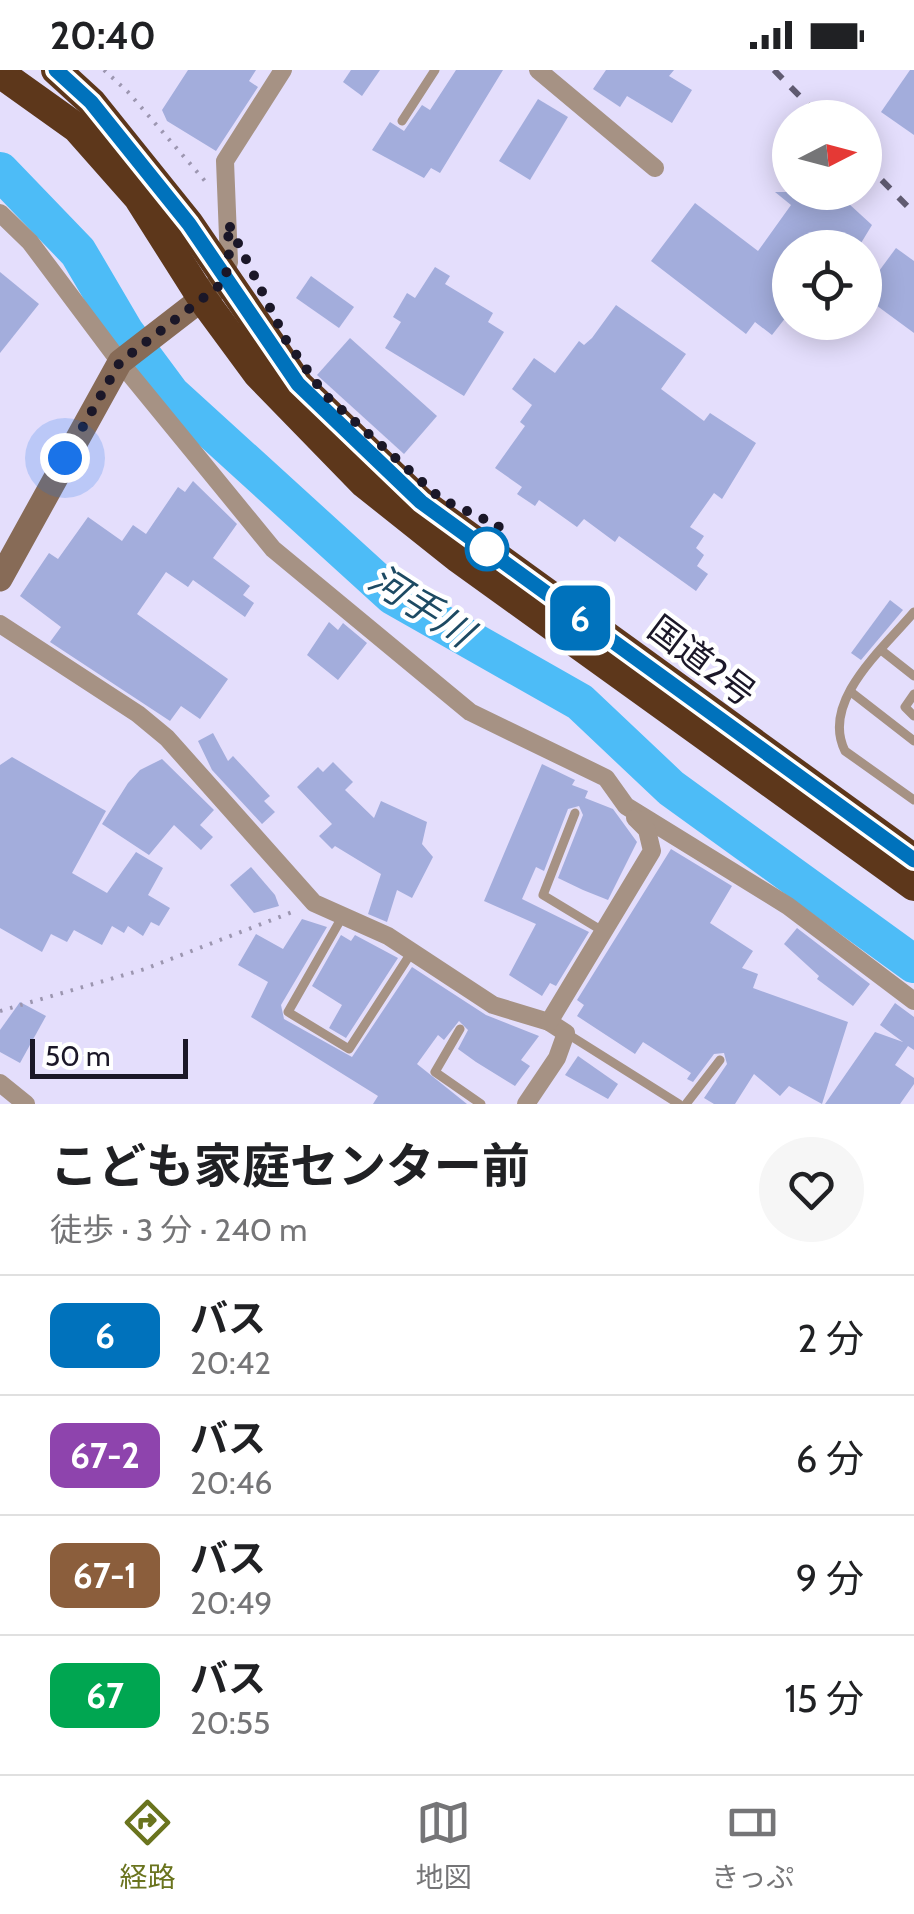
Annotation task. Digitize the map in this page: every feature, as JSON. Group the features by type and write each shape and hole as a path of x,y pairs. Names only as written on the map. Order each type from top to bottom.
{"highway":[{"name":"国道2号","path":"56,70 91,102 189,224 213,290 258,374 364,484 457,558 914,886"},
{"name":"国道2号","path":"0,73 89,142 298,384 421,502 914,860"}],"main road":[{"path":"0,579 120,362 213,290"}],"street":[{"path":"213,290 229,262 225,160 284,70"},
{"path":"538,70 655,168"},
{"path":"0,213 30,242 120,362 274,548 470,712 606,778 626,806 788,906 914,1001"},
{"path":"0,624 138,714 167,738 314,904 341,919 388,936 492,1005 549,1022 566,1033 557,1058 526,1104"},
{"path":"549,1022 652,850 647,830 614,796 606,778"},
{"path":"0,1083 26,1104"}],"lane":[{"path":"402,121 435,70"},
{"path":"914,612 839,708 839,739 845,751 914,800"},
{"path":"882,650 914,676"},
{"path":"851,692 914,741"},
{"path":"914,694 905,708 914,716"},
{"path":"575,813 543,894 601,930"},
{"path":"341,919 288,1012 349,1049 412,950"},
{"path":"460,1029 435,1072 481,1104"},
{"path":"566,1033 682,1104 720,1060"}],"path":[{"path":"104,70 128,92 206,183"},
{"path":"0,1011 145,969 314,904"}],"building":[{"path":"188,70 256,70 249,81 258,87 216,151 167,121 162,110"},
{"path":"351,70 380,70 362,96 343,82"},
{"path":"456,70 503,70 440,173 431,168 424,178 372,150 390,122 404,131 422,105 430,110"},
{"path":"606,70 674,70 669,76 692,90 672,123 627,96 620,107 593,89"},
{"path":"910,70 914,70 914,135 882,111"},
{"path":"538,99 568,117 530,180 499,161"},
{"path":"695,203 758,251 772,231 772,335 755,322 746,334 651,261"},
{"path":"787,210 856,210 872,225 869,230 773,230"},
{"path":"896,248 914,261 914,333 882,309 882,267"},
{"path":"435,267 450,276 445,284 493,313 488,322 504,332 464,396 385,348 401,322 393,317 407,293 415,298"},
{"path":"0,272 39,304 0,353"},
{"path":"311,276 354,307 339,328 296,298"},
{"path":"616,305 686,354 661,389 704,421 710,413 756,443 722,499 714,493 690,527 704,536 696,548 704,555 697,566 708,574 696,591 619,536 615,542 584,519 577,527 539,500 535,506 517,494 522,487 495,468 525,426 520,422 532,405 512,389 534,358 555,373 579,341 584,345 592,338"},
{"path":"350,338 437,416 404,454 317,375"},
{"path":"193,481 237,524 213,558 250,586 243,595 254,603 245,617 193,580 188,587 166,572 137,614 228,679 200,719 181,706 170,721 50,642 61,627 20,596 49,553 58,559 88,517 122,541 133,525 146,534 178,487 185,492"},
{"path":"890,600 903,610 861,660 851,653"},
{"path":"329,622 338,630 343,623 367,643 338,680 307,655"},
{"path":"213,733 228,761 233,756 270,796 264,801 275,812 262,824 212,770 198,741"},
{"path":"12,757 106,811 72,873 107,893 136,852 163,868 148,895 170,908 159,926 151,922 143,936 128,926 124,933 112,926 102,945 74,930 67,942 51,934 42,952 0,928 0,765"},
{"path":"162,759 214,810 200,825 213,837 201,850 174,825 149,855 102,824 140,770"},
{"path":"333,762 353,782 345,790 374,818 381,801 427,822 422,844 433,857 412,898 397,890 387,922 368,914 381,874 335,846 332,849 319,836 332,824 297,787 318,767 323,772"},
{"path":"542,764 575,780 572,785 588,791 585,798 613,809 637,842 608,900 583,890 558,878 583,815 579,806 568,809 544,871 536,867 522,899 589,932 556,986 550,983 542,996 509,975 536,924 484,901"},
{"path":"671,849 732,886 710,923 753,951 742,968 758,974 753,988 848,1022 822,1104 789,1086 780,1096 754,1074 735,1104 714,1104 704,1098 727,1064 724,1053 714,1054 693,1082 687,1079 691,1073 643,1042 635,1054 577,1016 584,1005 577,1000"},
{"path":"251,867 275,895 279,906 254,913 230,885"},
{"path":"302,919 327,927 281,1005 284,1019 352,1057 412,967 486,1015 539,1036 521,1060 530,1066 515,1086 476,1062 458,1049 468,1030 459,1021 444,1040 438,1035 417,1064 467,1104 373,1104 378,1096 251,1017 268,982 238,965 256,934 283,949"},
{"path":"797,928 870,984 853,1006 817,979 819,976 784,944"},
{"path":"341,935 351,941 355,935 398,958 346,1038 329,1028 342,1005 312,986"},
{"path":"20,1002 46,1016 20,1063 0,1052 0,1030"},
{"path":"895,1003 914,1017 914,1050 908,1046 895,1065 914,1078 914,1084 900,1104 825,1104 875,1032 903,1042 880,1025"},
{"path":"578,1056 618,1084 608,1099 565,1075"}],"waterway":[{"name":"河手川","path":"0,171 78,252 125,332 171,394 393,596 580,702 671,788 914,964"}],"railway":[{"path":"774,70 803,100"},
{"path":"882,180 914,213"}],"bus line":[{"name":"6","path":"56,70 91,102 189,224 224,282 298,384 378,466 421,502 766,756 914,860"}],"route":[{"path":"65,458 120,362 224,282 229,262 228,223 286,340 324,394 441,499 499,526 487,549"}]}
